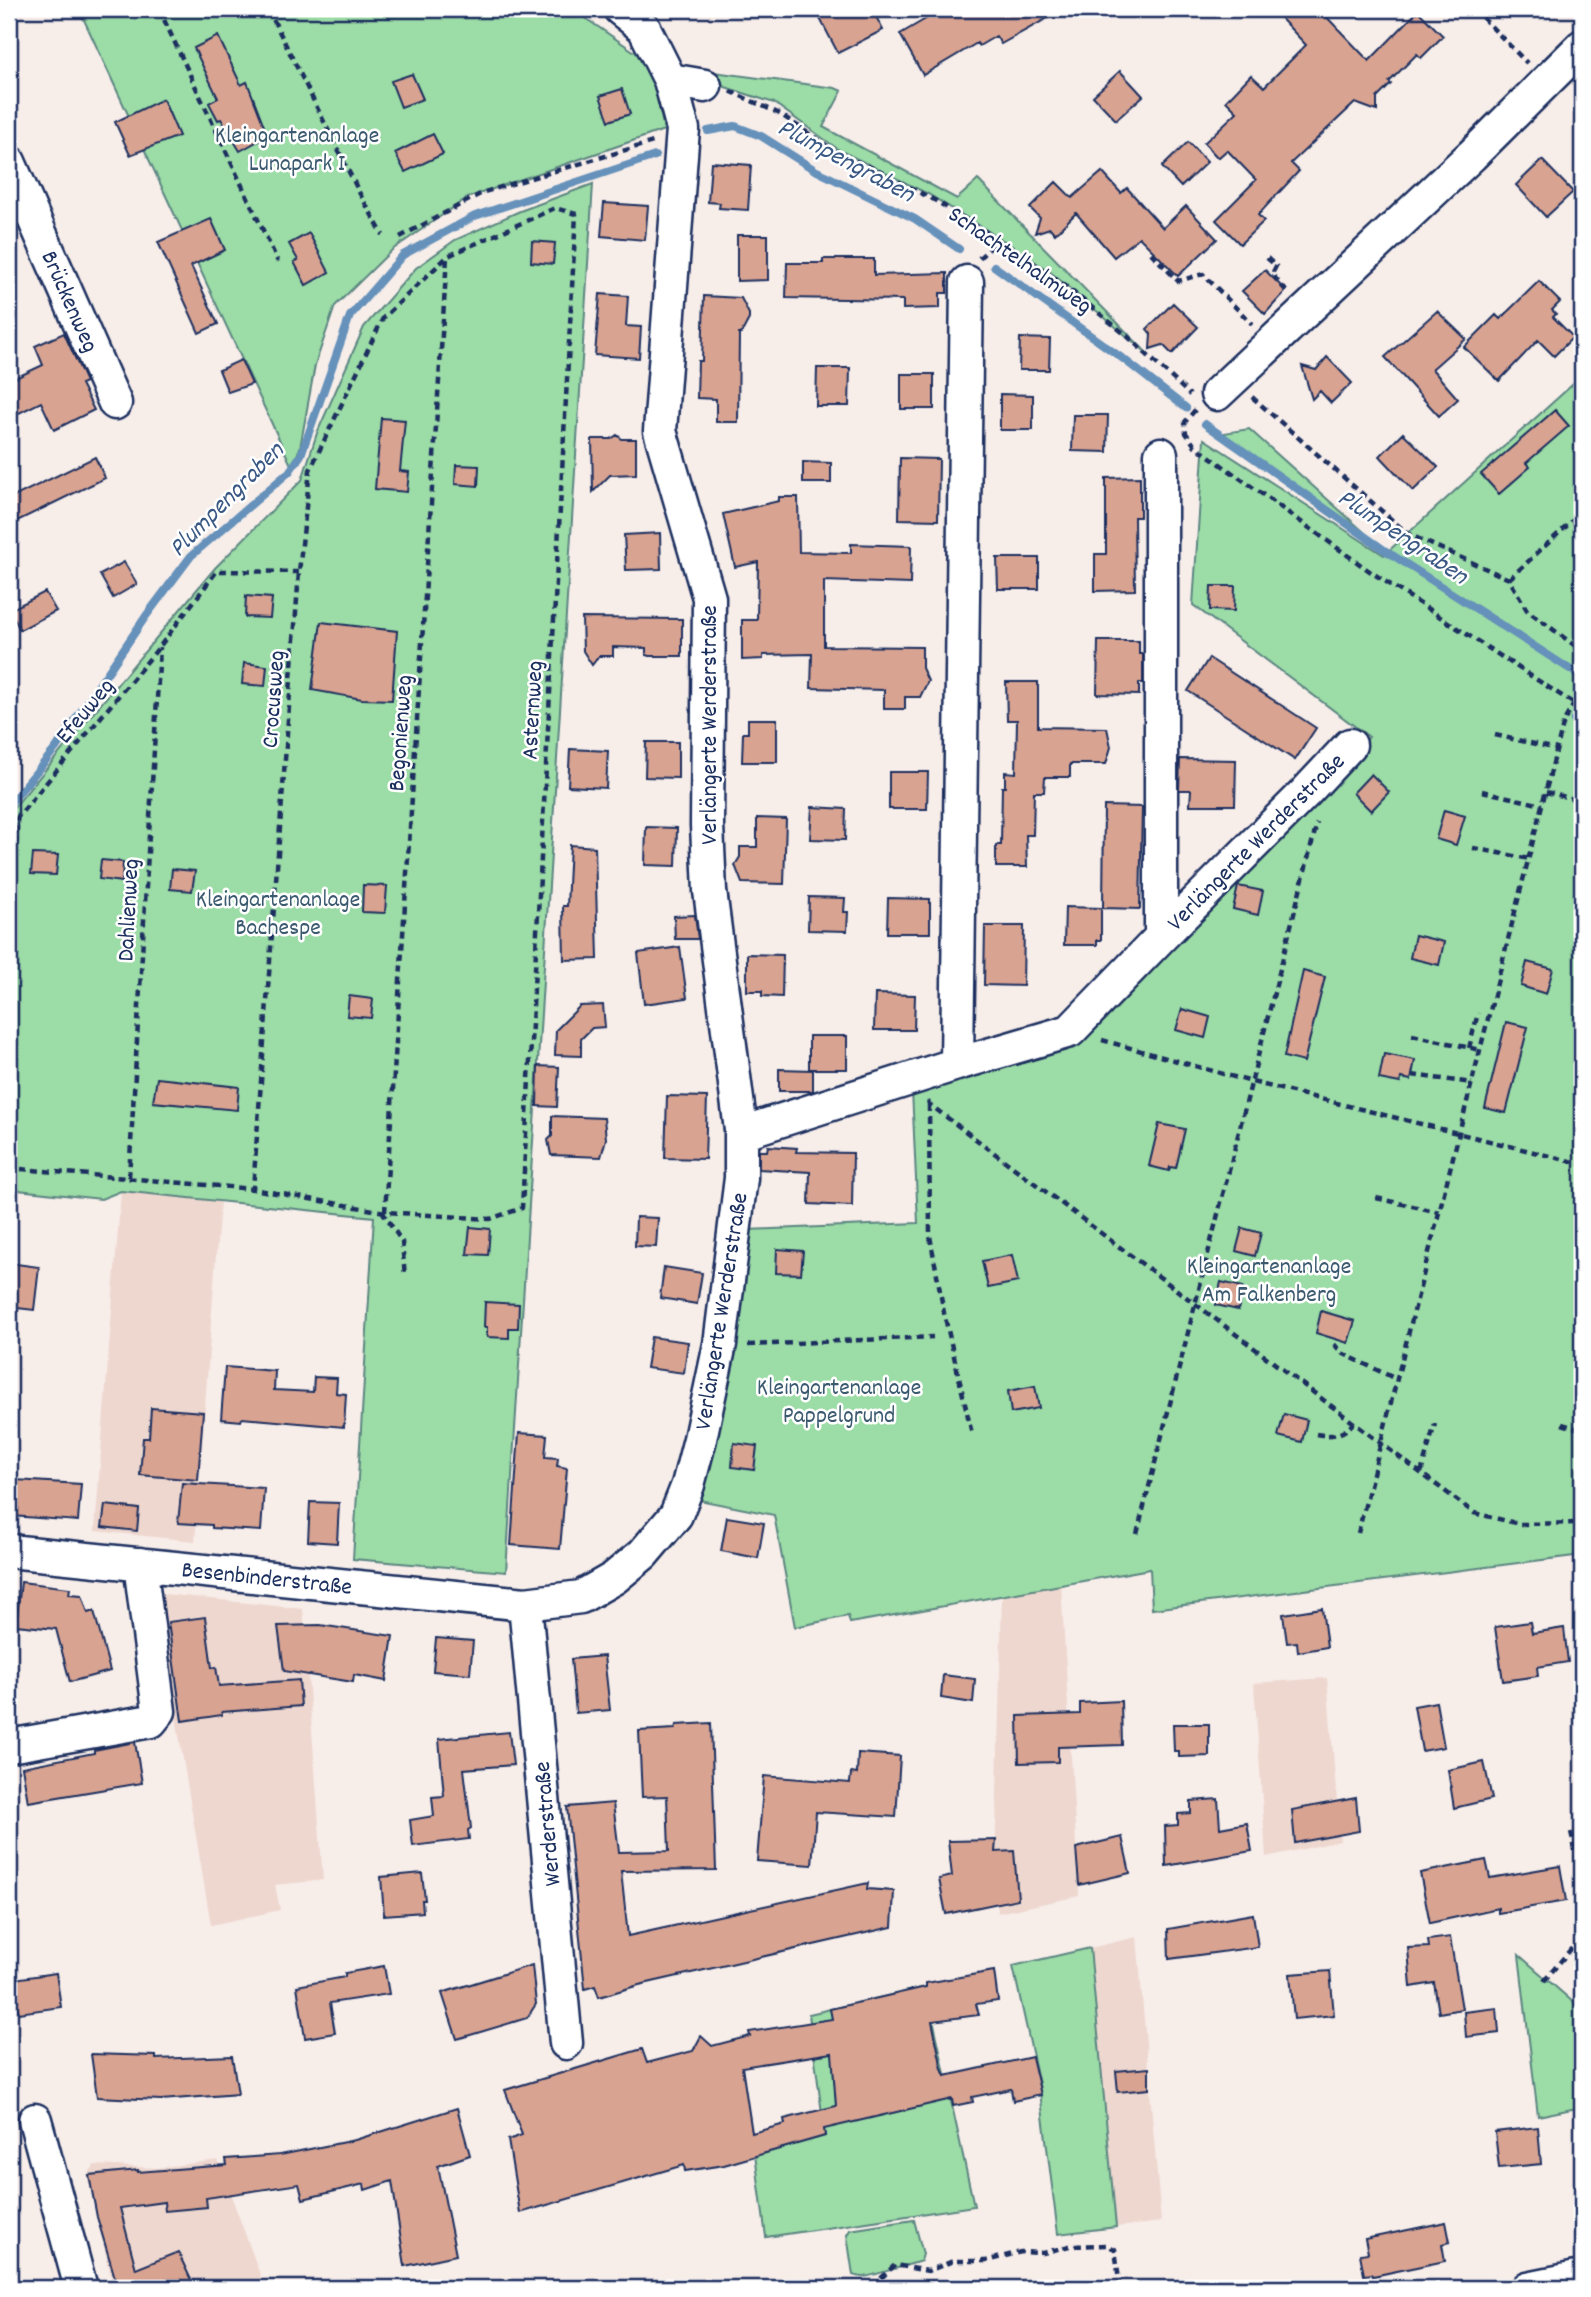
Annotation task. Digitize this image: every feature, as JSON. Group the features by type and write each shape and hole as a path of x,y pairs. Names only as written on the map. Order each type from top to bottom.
{"street":[{"name":"Verlängerte Werderstraße","path":"525,1604 581,1597 614,1578 643,1554 676,1515 697,1451 720,1344 741,1178 741,1130 710,891 707,825 709,598 660,430 682,134 670,80 644,28 620,9"},
{"path":"1210,395 1482,145 1582,46"},
{"path":"670,80 705,86"},
{"name":"Brückenweg","path":"9,162 115,402"},
{"path":"957,1064 967,282"},
{"name":"Verlängerte Werderstraße","path":"1161,454 1161,937"},
{"name":"Verlängerte Werderstraße","path":"741,1130 926,1090 957,1064 1070,1031 1306,793 1350,745"},
{"name":"Besenbinderstraße","path":"9,1551 525,1604"},
{"path":"9,1746 150,1721 159,1711 140,1564"},
{"name":"Werderstraße","path":"525,1604 566,2043"},
{"path":"34,2120 81,2288"},
{"path":"1528,2288 1582,2277"}],"path":[{"path":"159,9 278,262"},
{"path":"268,9 383,235"},
{"path":"1474,9 1532,69"},
{"name":"Schachtelhalmweg","path":"705,86 733,92 780,114 842,156 873,168 936,201 1063,284 1126,335 1408,534 1509,579"},
{"path":"400,237 484,192 682,134"},
{"name":"Asternweg","path":"384,1212 490,1219 522,1208 576,214 555,208 447,256"},
{"path":"1151,253 1178,281 1203,274 1257,329"},
{"name":"Crocusweg","path":"253,1189 299,572 310,470 383,318 447,256"},
{"name":"Begonienweg","path":"384,1212 447,256"},
{"path":"1267,258 1276,266 1272,274 1295,300"},
{"path":"1210,395 1185,422 1186,433 1195,446 1371,572 1582,709"},
{"path":"1582,512 1509,579 1527,610 1582,651"},
{"name":"Efeuweg","path":"9,965 17,818 160,646 217,571 299,572"},
{"name":"Dahlienweg","path":"129,1177 160,646"},
{"path":"1358,1534 1542,805 1564,721 1574,704"},
{"path":"1494,736 1557,749"},
{"path":"1482,791 1542,805"},
{"path":"1546,792 1582,801"},
{"path":"1137,1534 1320,812 1320,801 1306,793"},
{"path":"1472,849 1530,859"},
{"path":"1469,1048 1478,1013"},
{"path":"1070,1031 1252,1082 1582,1164"},
{"path":"1412,1035 1480,1050"},
{"path":"1412,1075 1472,1083"},
{"path":"926,1090 1195,1302 1474,1513 1520,1524 1581,1523 1582,1516"},
{"path":"926,1090 930,1236 944,1313 972,1433"},
{"path":"9,1168 253,1189 384,1212 402,1242 405,1276"},
{"path":"1376,1198 1439,1212"},
{"path":"720,1344 933,1337"},
{"path":"1334,1344 1342,1353 1398,1380"},
{"path":"1316,1434 1336,1435 1354,1422"},
{"path":"1421,1473 1435,1424"},
{"path":"1562,1424 1582,1430"},
{"path":"1571,1832 1582,1878"},
{"path":"1544,1981 1581,1937 1576,1915 1582,1907"},
{"path":"835,2288 866,2286 877,2282 895,2265 928,2271 953,2261 986,2261 1021,2252 1043,2253 1069,2246 1106,2245 1115,2249 1120,2288"}],"shaded area":[{"path":"121,1191 220,1201 195,1541 95,1531"},
{"path":"1061,1584 1079,1896 998,1913 995,1868 1002,1596"},
{"path":"155,1593 303,1609 323,1880 275,1885 280,1910 211,1925"},
{"path":"1327,1678 1340,1841 1266,1857 1254,1683"},
{"path":"1137,1937 1161,2222 1116,2227 1090,1948"},
{"path":"218,2160 265,2288 114,2288 87,2175 95,2165 156,2168"}],"green space":[{"name":"Kleingartenanlage Lunapark I","path":"79,9 572,9 642,57 653,78 664,130 467,198 392,250 335,306 315,365 300,448 292,467"},
{"path":"706,71 842,91 823,127 957,199 978,180 1148,354 1049,271 1009,244 928,194 839,150 774,103 704,80"},
{"name":"Kleingartenanlage Bachespe","path":"593,184 506,1572 353,1559 374,1217 121,1191 101,1199 9,1189 10,812 215,568 302,480 317,433 364,327 416,268 455,240 520,211"},
{"name":"Kleingartenanlage Am Falkenberg","path":"1582,376 1582,1555 1152,1609 1150,1569 850,1623 848,1616 795,1627 774,1515 694,1499 746,1230 918,1223 912,1090 1059,1048 1339,775 1369,737 1193,605 1204,439 1384,555"},
{"path":"1249,429 1383,549 1218,434"},
{"path":"1090,1948 1116,2227 1058,2234 1039,2084 1013,1966"},
{"path":"1519,1955 1582,2010 1582,2107 1538,2116"},
{"path":"926,1987 974,2206 766,2237 755,2155 825,2136 809,2014"},
{"path":"914,2220 923,2254 921,2261 867,2276 853,2275 847,2235 850,2230"}],"building":[{"path":"815,9 872,9 883,30 838,53"},
{"path":"943,9 1064,9 1001,44 996,36 979,46 977,43 923,75 900,34"},
{"path":"1272,9 1319,9 1369,61 1418,11 1443,36 1421,58 1417,54 1389,82 1391,84 1377,98 1377,111 1355,103 1291,163 1299,171 1258,215 1264,221 1240,244 1216,220 1256,180 1227,150 1218,158 1204,143 1237,112 1226,101 1251,75 1264,87 1306,45"},
{"path":"218,36 241,85 247,82 264,126 261,128 265,137 240,151 209,103 218,98 194,48"},
{"path":"1120,71 1143,96 1116,120 1093,96"},
{"path":"412,74 423,99 401,107 391,81"},
{"path":"622,89 630,114 609,121 600,96"},
{"path":"163,99 179,136 130,155 115,122"},
{"path":"433,134 443,154 405,172 395,153"},
{"path":"1188,142 1207,162 1181,187 1162,167"},
{"path":"1542,160 1573,192 1546,217 1516,185"},
{"path":"711,162 751,165 748,210 719,208 720,203 708,202"},
{"path":"1102,172 1121,193 1127,188 1163,228 1186,206 1217,239 1178,276 1139,237 1114,257 1076,213 1055,234 1050,228 1035,233 1040,218 1030,208 1056,182 1072,198"},
{"path":"604,203 648,206 645,240 601,236"},
{"path":"211,219 225,250 191,266 218,324 199,333 158,242"},
{"path":"309,233 329,272 306,285 294,262 298,260 289,244"},
{"path":"737,235 768,235 768,280 737,281"},
{"path":"532,241 555,243 553,264 531,262"},
{"path":"823,259 874,259 874,275 947,273 947,293 940,293 940,308 903,309 903,300 786,298 787,263 823,263"},
{"path":"1265,270 1286,291 1265,314 1242,291"},
{"path":"1539,281 1560,302 1552,310 1556,314 1553,317 1573,337 1554,356 1538,340 1499,381 1464,347 1496,315 1500,319"},
{"path":"600,294 628,296 626,326 641,327 639,358 595,355"},
{"path":"704,296 741,298 749,314 749,319 739,334 738,422 716,422 716,399 697,398 698,361 702,361"},
{"path":"1173,303 1198,327 1172,354 1163,345 1150,349 1151,334 1147,329"},
{"path":"1437,311 1466,339 1432,369 1458,399 1439,416 1385,357"},
{"path":"64,333 86,382 81,384 94,410 54,430 41,402 9,418 9,381 43,365 35,346"},
{"path":"1020,338 1050,339 1049,370 1019,370"},
{"path":"1327,357 1352,383 1331,403 1320,391 1312,399 1302,366 1316,370"},
{"path":"241,360 252,384 228,392 219,370"},
{"path":"817,368 850,368 849,406 816,406"},
{"path":"901,374 934,374 934,409 901,409"},
{"path":"1000,394 1033,395 1033,430 1000,430"},
{"path":"1555,410 1569,426 1526,463 1530,467 1499,494 1481,474"},
{"path":"1073,415 1108,415 1107,452 1072,451"},
{"path":"381,418 405,420 400,471 409,472 407,492 375,489"},
{"path":"1403,433 1438,467 1413,491 1380,456"},
{"path":"617,435 622,439 636,439 636,474 610,475 593,492 592,439 611,439"},
{"path":"95,457 105,478 9,525 9,499"},
{"path":"900,458 939,459 938,520 899,519"},
{"path":"803,462 831,463 831,483 803,483"},
{"path":"456,465 479,466 478,486 455,484"},
{"path":"1140,477 1140,517 1134,517 1135,590 1095,591 1095,554 1106,554 1106,478"},
{"path":"779,497 798,497 799,552 851,553 851,544 911,546 910,584 824,581 824,646 922,647 922,668 928,681 920,697 905,697 905,709 884,709 884,690 811,688 812,654 763,655 763,659 742,660 742,620 757,620 758,562 735,567 723,514 779,501"},
{"path":"660,533 661,569 626,570 624,535"},
{"path":"997,558 1039,558 1039,589 998,589"},
{"path":"124,562 137,584 113,598 100,575"},
{"path":"1211,586 1235,586 1234,611 1210,610"},
{"path":"45,592 56,611 20,630 10,610"},
{"path":"246,596 272,598 270,618 245,617"},
{"path":"582,618 682,619 682,656 649,656 646,655 646,648 613,647 613,656 599,656 592,665 583,651"},
{"path":"321,622 397,631 392,700 362,699 312,690"},
{"path":"1098,641 1139,641 1139,654 1143,654 1143,683 1139,683 1139,695 1097,694"},
{"path":"1209,658 1316,728 1295,760 1188,691"},
{"path":"244,663 267,666 265,686 242,684"},
{"path":"1006,682 1038,682 1038,727 1107,728 1111,747 1106,764 1070,764 1070,777 1045,777 1044,792 1034,792 1033,835 1026,835 1027,867 996,867 996,845 1001,845 1002,787 1005,787 1005,772 1016,773 1017,720 1007,720"},
{"path":"748,719 777,719 777,762 742,762 743,733 748,733"},
{"path":"646,742 678,742 678,778 645,777"},
{"path":"570,749 608,751 606,788 568,786"},
{"path":"1180,759 1236,760 1235,805 1190,805 1191,790 1179,790"},
{"path":"889,772 928,772 927,809 889,809"},
{"path":"1371,774 1389,792 1371,811 1353,793"},
{"path":"1104,806 1142,807 1140,909 1103,908"},
{"path":"812,807 846,809 845,840 810,839"},
{"path":"1444,810 1465,816 1456,845 1436,839"},
{"path":"757,818 786,819 784,884 742,883 735,865 740,857 740,847 757,847"},
{"path":"646,827 677,828 676,866 645,865"},
{"path":"570,845 595,847 598,959 564,960 563,906 567,906"},
{"path":"33,854 58,855 56,875 31,874"},
{"path":"101,860 123,862 122,882 99,879"},
{"path":"172,869 195,871 192,891 170,889"},
{"path":"363,885 387,886 385,913 362,912"},
{"path":"1238,886 1263,891 1258,915 1233,909"},
{"path":"809,897 845,898 844,912 848,912 847,931 808,930"},
{"path":"888,898 930,899 930,933 887,933"},
{"path":"1065,907 1101,908 1101,940 1097,940 1097,945 1064,945"},
{"path":"695,915 698,939 675,939 674,916"},
{"path":"985,926 1024,926 1023,986 984,985"},
{"path":"1415,935 1444,942 1439,965 1410,958"},
{"path":"680,947 687,998 644,1004 638,953"},
{"path":"747,954 783,955 782,997 762,996 762,991 747,991"},
{"path":"1527,962 1553,969 1546,994 1521,986"},
{"path":"1303,971 1325,977 1304,1062 1284,1057"},
{"path":"875,994 915,995 914,1030 874,1030"},
{"path":"349,996 373,999 371,1018 347,1016"},
{"path":"603,1005 605,1027 592,1028 581,1039 581,1056 555,1055 556,1030 580,1006"},
{"path":"1182,1009 1210,1017 1205,1038 1176,1030"},
{"path":"1506,1022 1528,1027 1506,1113 1485,1108"},
{"path":"809,1036 847,1036 847,1069 809,1069"},
{"path":"1384,1054 1415,1060 1411,1080 1401,1078 1400,1083 1379,1079"},
{"path":"538,1066 559,1067 557,1107 537,1106"},
{"path":"779,1069 813,1070 813,1091 779,1091"},
{"path":"157,1078 239,1087 237,1110 153,1102"},
{"path":"667,1096 707,1097 705,1159 665,1158"},
{"path":"552,1116 604,1118 606,1139 601,1157 551,1155 548,1140 552,1136"},
{"path":"1159,1124 1185,1129 1176,1168 1170,1167 1169,1171 1149,1166"},
{"path":"768,1146 797,1148 796,1152 853,1153 852,1206 809,1204 810,1172 759,1169 759,1151 767,1151"},
{"path":"636,1217 658,1218 656,1247 635,1246"},
{"path":"470,1227 490,1229 488,1255 467,1254"},
{"path":"1242,1228 1261,1233 1255,1256 1236,1251"},
{"path":"777,1249 803,1251 801,1274 776,1273"},
{"path":"1012,1255 1018,1282 988,1288 982,1261"},
{"path":"9,1263 39,1267 34,1310 9,1307"},
{"path":"664,1267 702,1273 697,1304 660,1298"},
{"path":"1221,1282 1243,1287 1238,1310 1216,1305"},
{"path":"485,1302 519,1304 518,1328 509,1328 509,1338 487,1337 487,1327 484,1327"},
{"path":"1321,1311 1355,1321 1348,1343 1316,1333"},
{"path":"651,1337 688,1342 684,1373 646,1368"},
{"path":"225,1367 275,1371 274,1390 313,1392 314,1377 337,1378 336,1393 346,1394 344,1427 242,1418 241,1421 221,1419"},
{"path":"1035,1386 1039,1408 1011,1413 1008,1391"},
{"path":"151,1408 203,1412 198,1480 140,1475 143,1438 149,1438"},
{"path":"1284,1414 1307,1420 1302,1442 1278,1436"},
{"path":"519,1433 547,1435 545,1457 558,1458 557,1466 567,1468 560,1549 511,1545"},
{"path":"734,1443 757,1446 754,1470 732,1467"},
{"path":"15,1480 81,1484 78,1521 12,1516"},
{"path":"182,1483 264,1488 261,1531 178,1523"},
{"path":"310,1502 339,1503 337,1543 308,1541"},
{"path":"105,1505 139,1509 137,1531 102,1527"},
{"path":"727,1517 764,1523 758,1558 721,1551"},
{"path":"21,1582 70,1588 69,1594 82,1595 88,1613 94,1611 110,1671 70,1682 56,1629 16,1625"},
{"path":"1322,1608 1327,1647 1298,1652 1297,1642 1287,1643 1283,1614"},
{"path":"205,1617 212,1668 216,1667 219,1686 299,1680 301,1706 222,1712 222,1715 182,1721 168,1622"},
{"path":"1530,1622 1532,1633 1564,1628 1568,1662 1537,1667 1538,1676 1503,1681 1495,1627"},
{"path":"320,1625 393,1636 386,1681 354,1675 353,1682 284,1671 278,1626"},
{"path":"436,1638 473,1641 470,1674 433,1671"},
{"path":"604,1656 610,1710 576,1713 571,1659"},
{"path":"943,1675 975,1679 973,1703 941,1698"},
{"path":"1121,1701 1122,1745 1058,1747 1058,1762 1019,1763 1018,1716 1080,1714 1080,1703"},
{"path":"1436,1702 1444,1747 1422,1751 1414,1706"},
{"path":"711,1723 716,1870 621,1871 628,1936 868,1883 867,1889 894,1891 892,1927 639,1985 599,1997 595,1986 585,1989 567,1807 613,1803 619,1852 669,1851 667,1796 642,1797 639,1731"},
{"path":"1173,1724 1209,1724 1209,1756 1179,1757 1179,1751 1174,1751"},
{"path":"509,1732 513,1765 464,1769 471,1828 468,1830 469,1839 413,1846 410,1820 434,1816 432,1797 444,1796 439,1739"},
{"path":"135,1742 142,1783 28,1802 22,1767"},
{"path":"858,1753 900,1756 896,1817 816,1812 812,1865 757,1861 764,1776 850,1783 851,1773 857,1774"},
{"path":"1484,1762 1492,1799 1454,1808 1448,1770"},
{"path":"1356,1798 1359,1831 1295,1843 1292,1810"},
{"path":"1218,1799 1220,1828 1247,1823 1252,1851 1166,1866 1165,1826 1178,1825 1178,1814 1191,1813 1191,1801"},
{"path":"1122,1837 1130,1873 1079,1885 1076,1848"},
{"path":"996,1840 995,1852 1014,1851 1018,1899 946,1914 939,1879 952,1876 948,1841"},
{"path":"1486,1860 1490,1878 1560,1866 1566,1901 1498,1913 1498,1908 1430,1923 1420,1873"},
{"path":"422,1873 425,1900 422,1900 423,1912 384,1915 381,1877"},
{"path":"1253,1914 1258,1947 1169,1959 1168,1929"},
{"path":"1450,1937 1462,2009 1439,2013 1434,1983 1411,1987 1408,1948 1429,1947 1428,1940"},
{"path":"532,1965 536,2004 527,2018 457,2039 442,1993"},
{"path":"384,1966 389,1994 330,2003 335,2033 305,2038 297,1986"},
{"path":"994,1971 998,2001 976,2004 979,2015 932,2021 942,2069 945,2076 1032,2057 1041,2095 1013,2101 1011,2089 972,2097 973,2102 953,2106 952,2099 824,2129 825,2136 724,2165 685,2171 684,2165 520,2213 508,2140 522,2135 505,2090 642,2049 647,2063 693,2051 701,2036 712,2046 750,2036 749,2032 832,2019 830,2009 926,1987 926,1983","holes":["832,2053 836,2106 784,2119 785,2124 752,2133 742,2067"]},
{"path":"1330,1971 1334,2015 1294,2019 1290,1974"},
{"path":"56,1973 61,2007 19,2013 17,2006 9,2001 9,1996 16,1992 14,1979"},
{"path":"1497,2008 1499,2033 1466,2037 1464,2012"},
{"path":"91,2054 156,2056 156,2059 232,2056 238,2094 161,2100 97,2097"},
{"path":"1149,2068 1149,2089 1118,2092 1116,2071"},
{"path":"457,2108 470,2155 438,2166 456,2255 405,2266 392,2181 365,2190 364,2184 303,2199 299,2184 206,2198 207,2207 165,2211 164,2202 120,2208 136,2269 178,2252 192,2282 178,2288 99,2288 99,2285 115,2278 97,2217 89,2175 227,2165 226,2159 280,2155 355,2140"},
{"path":"1538,2127 1541,2164 1499,2168 1495,2132"},
{"path":"1446,2222 1450,2242 1442,2244 1445,2261 1373,2276 1364,2275 1360,2254 1368,2253 1365,2239"}],"waterway":[{"name":"Plumpengraben","path":"708,131 735,126 761,136 815,170 915,219 959,249"},
{"name":"Plumpengraben","path":"9,805 56,748 146,616 191,556 289,472 301,455 350,316 403,255 475,216 655,156"},
{"name":"Plumpengraben","path":"994,266 1126,361 1186,408"},
{"name":"Plumpengraben","path":"1205,424 1383,549 1582,677"},
{"path":"1574,720 1582,725"}],"park label":[{"name":"Kleingartenanlage Pappelgrund","path":"839,1400"}]}
